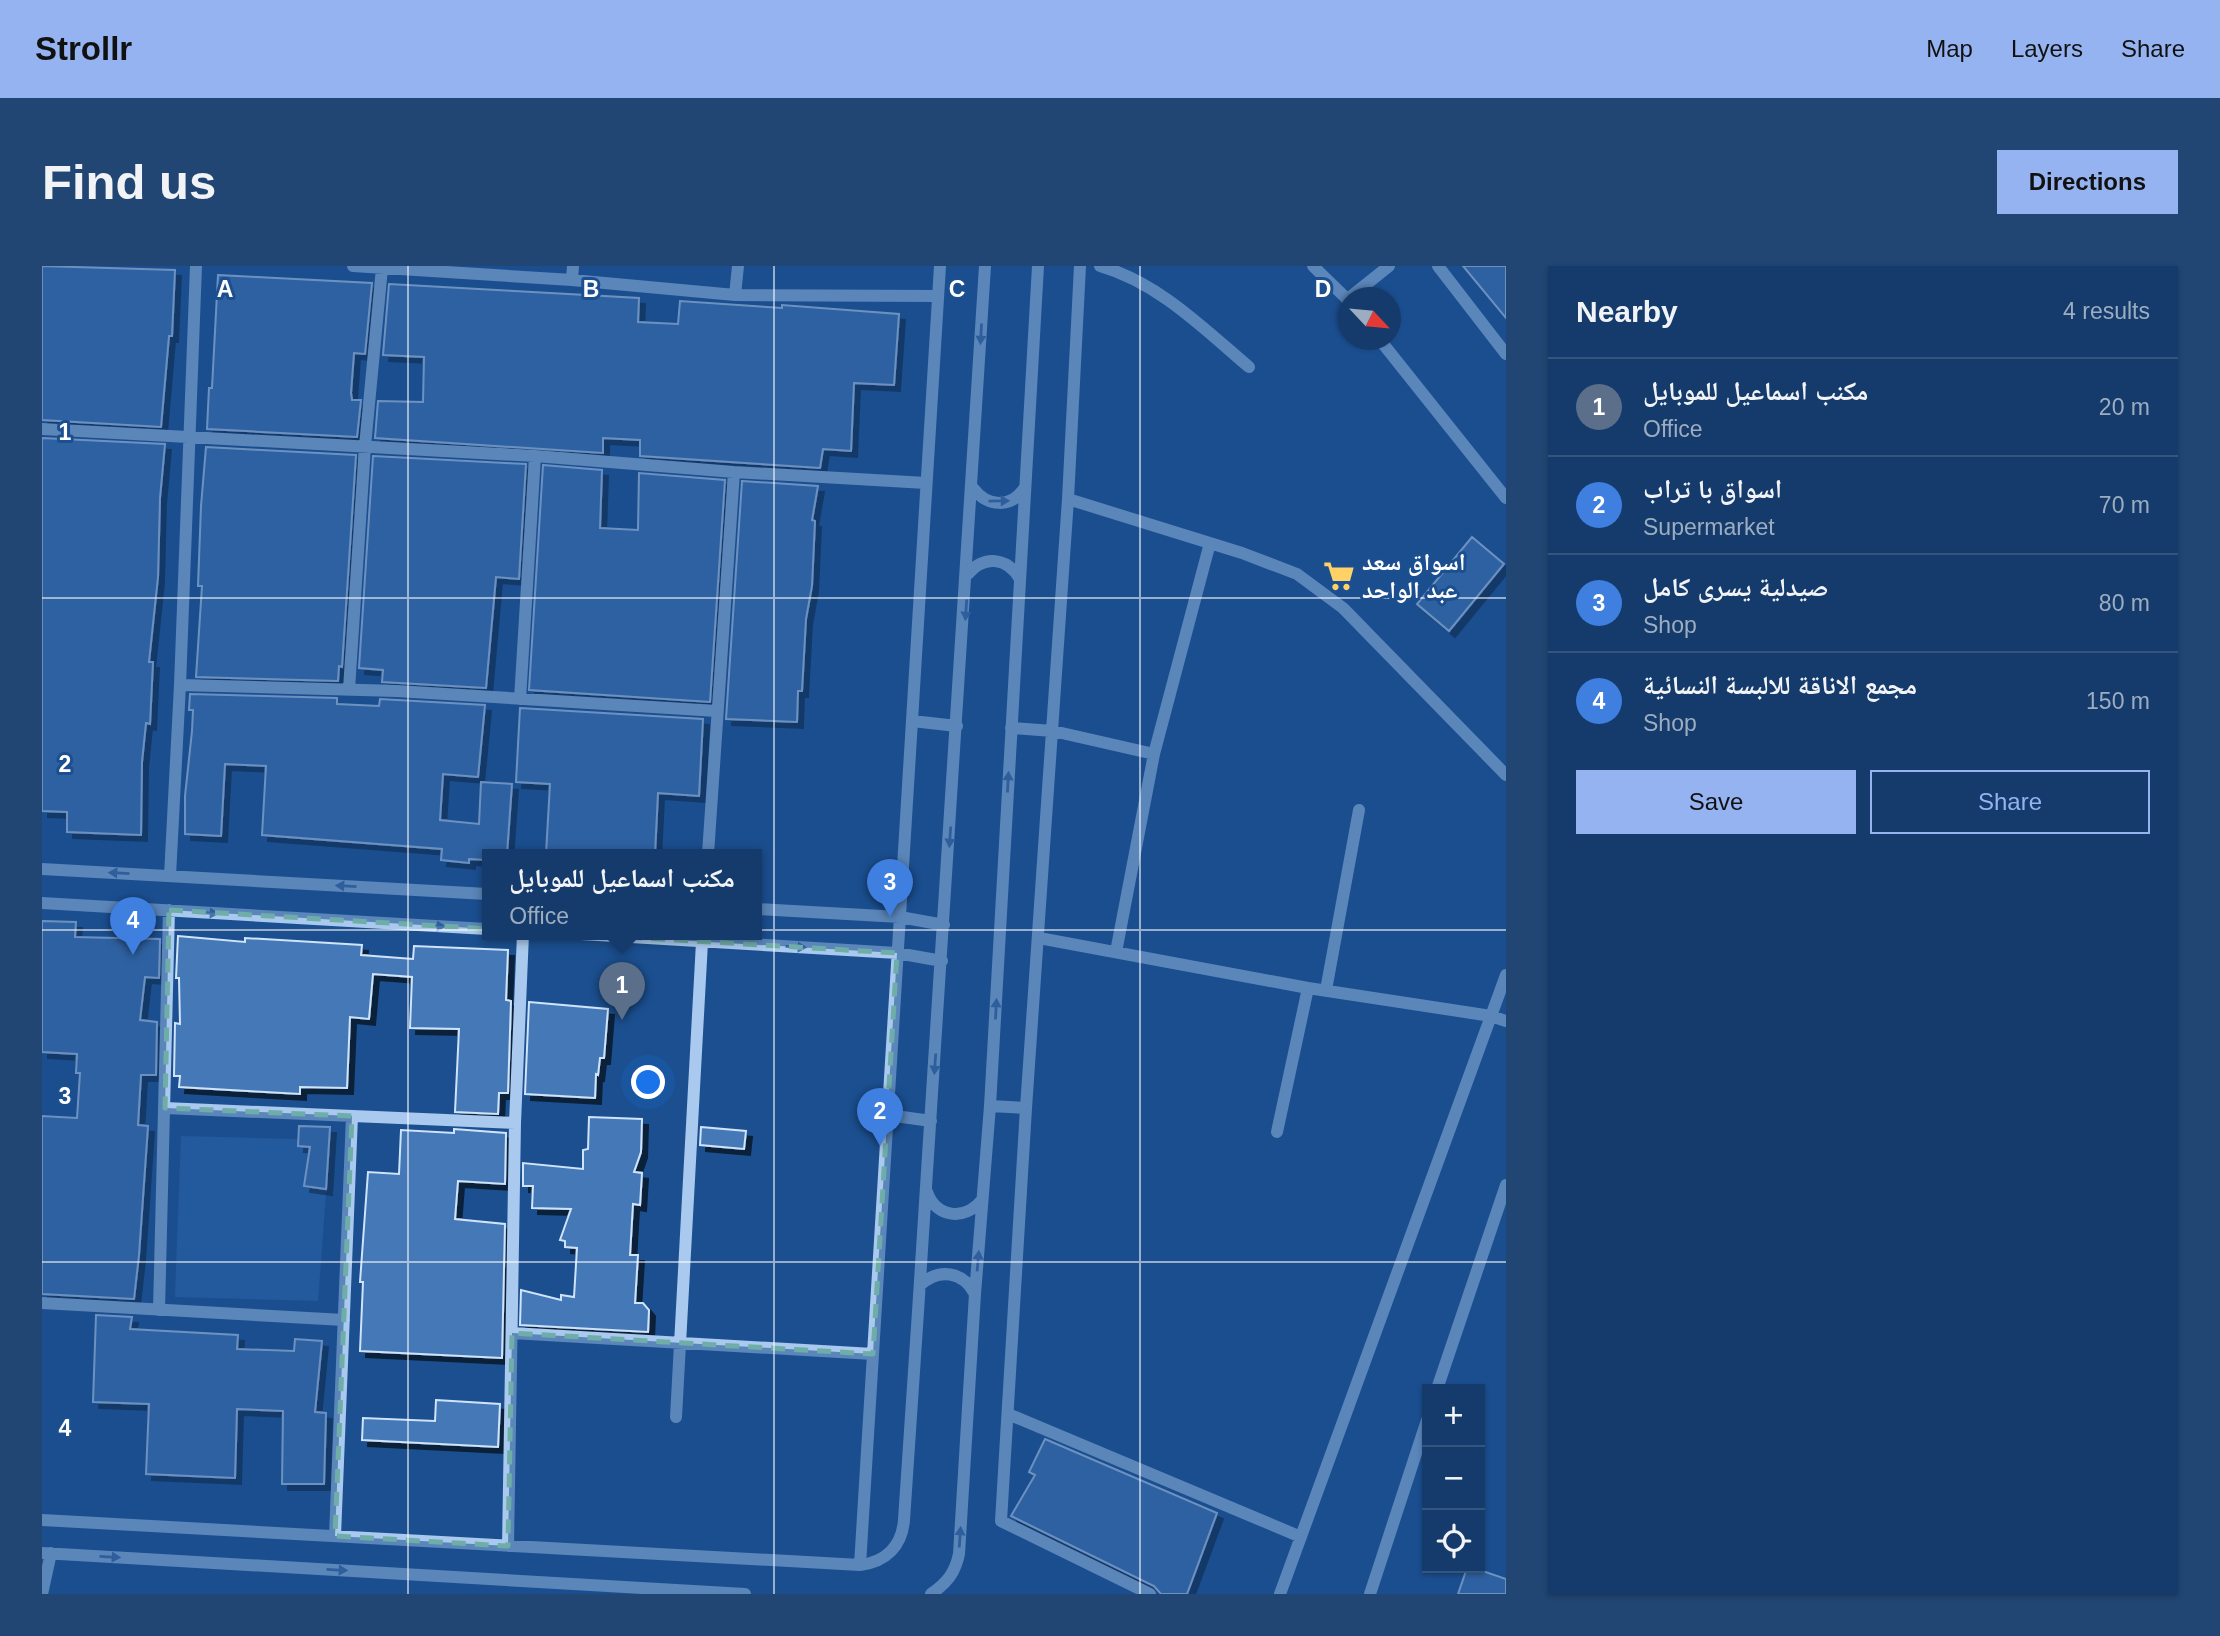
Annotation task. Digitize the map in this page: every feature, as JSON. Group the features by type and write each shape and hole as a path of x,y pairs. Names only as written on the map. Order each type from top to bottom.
{"street":[{"path":"170,876 196,266"},
{"path":"353,266 572,280 735,295 938,296"},
{"path":"572,280 573,266"},
{"path":"735,295 738,266"},
{"path":"860,1565 940,266"},
{"path":"42,1520 860,1565 882,1560 899,1543 903,1532 927,1192 968,574 985,266"},
{"path":"937,1592 956,1570 959,1554 990,1106 1038,266"},
{"path":"1080,266 1068,499 1001,1521 1150,1594"},
{"path":"1100,266 1121,272 1158,292 1249,367"},
{"path":"1313,266 1338,290"},
{"path":"1363,287 1389,266"},
{"path":"1438,266 1506,354"},
{"path":"349,690 365,446 382,268"},
{"path":"1388,350 1506,498"},
{"path":"42,429 535,456 734,472 926,483"},
{"path":"520,699 535,456"},
{"path":"708,849 734,472"},
{"path":"973,488 989,502 1003,503 1016,498 1025,487"},
{"path":"1068,499 1210,543 1297,574 1343,608 1506,775"},
{"path":"1116,952 1154,754 1210,543"},
{"path":"968,574 980,563 996,561 1010,566 1020,580"},
{"path":"180,684 349,690 717,711"},
{"path":"912,721 957,726"},
{"path":"1011,728 1053,731 1154,754"},
{"path":"1325,990 1359,810"},
{"path":"42,869 482,894"},
{"path":"42,903 482,929"},
{"path":"762,909 900,917 944,925"},
{"path":"159,1310 169,910"},
{"path":"1039,938 1308,988 1491,1016 1506,1021"},
{"path":"508,1546 515,1123 523,940"},
{"path":"672,940 897,953 942,961"},
{"path":"676,1417 702,942"},
{"path":"1280,1594 1506,975"},
{"path":"1277,1132 1308,988"},
{"path":"990,1106 1026,1108"},
{"path":"165,1108 515,1123"},
{"path":"888,1115 931,1121"},
{"path":"335,1536 352,1116"},
{"path":"1439,1384 1506,1185"},
{"path":"927,1192 934,1206 948,1214 971,1211 982,1200"},
{"path":"920,1285 934,1276 950,1274 965,1281 975,1294"},
{"path":"42,1303 344,1320"},
{"path":"512,1333 873,1354"},
{"path":"1008,1414 1301,1537"},
{"path":"1370,1594 1422,1435"},
{"path":"42,1594 47,1553 745,1594"}],"highlighted area":[{"path":"169,910 897,953 873,1354 512,1333 508,1546 335,1536 352,1116 165,1108"}],"shaded area":[{"path":"181,1136 330,1140 318,1301 175,1297"}],"building":[{"path":"42,266 175,270 172,336 169,336 161,427 42,420"},
{"path":"1463,266 1506,266 1506,318"},
{"path":"218,275 372,283 365,354 354,353 352,400 361,400 357,437 207,429"},
{"path":"389,284 639,298 638,322 678,324 680,301 899,314 894,385 854,383 851,451 823,449 820,468 640,456 640,440 603,438 603,453 375,438 378,401 423,402 424,357 383,355"},
{"path":"42,438 165,444 160,498 158,577 149,662 153,662 150,724 146,723 142,762 141,835 67,832 67,812 42,811"},
{"path":"206,447 356,455 342,667 339,666 338,681 196,677 202,586 198,586 201,506"},
{"path":"373,456 526,464 519,579 496,577 486,688 382,682 383,670 359,668"},
{"path":"543,465 602,470 600,528 638,530 639,473 725,480 710,702 529,690"},
{"path":"742,481 818,486 812,520 815,521 812,586 806,619 802,691 798,691 797,722 726,719"},
{"path":"1472,537 1504,564 1449,631 1417,604"},
{"path":"190,694 337,698 337,704 379,706 380,699 485,705 478,777 443,774 440,820 479,824 481,782 512,784 507,849 482,849 482,860 469,859 469,863 441,860 442,849 262,835 266,766 225,764 221,836 185,834 185,796 193,710 189,710"},
{"path":"520,708 703,719 699,796 658,793 655,849 546,849 550,784 516,782"},
{"path":"42,921 76,922 75,937 160,939 159,978 145,977 140,1020 157,1022 156,1075 141,1075 138,1125 148,1126 134,1299 42,1294 42,1116 77,1118 80,1073 76,1073 77,1054 42,1052"},
{"path":"178,936 245,942 245,938 362,945 361,955 413,959 414,946 508,950 506,1000 511,1001 508,1093 499,1093 498,1114 455,1112 459,1029 410,1028 412,977 373,974 369,1019 350,1017 347,1088 300,1087 300,1094 179,1087 180,1076 174,1076 175,1023 180,1024 179,978 176,978"},
{"path":"529,1002 608,1009 604,1058 600,1058 598,1075 596,1074 595,1098 525,1094"},
{"path":"589,1117 642,1119 641,1152 634,1172 642,1173 640,1205 633,1204 630,1255 638,1255 635,1303 643,1303 649,1310 648,1332 520,1325 521,1290 561,1300 561,1295 574,1297 577,1248 565,1247 565,1241 560,1240 571,1209 532,1208 533,1186 523,1186 523,1163 583,1169 583,1150 588,1149"},
{"path":"299,1126 330,1127 326,1189 304,1186 310,1147 298,1146"},
{"path":"701,1127 746,1131 744,1149 700,1145"},
{"path":"454,1129 506,1133 505,1184 458,1181 455,1219 505,1224 502,1358 360,1351 363,1282 360,1282 368,1172 399,1174 401,1130 454,1133"},
{"path":"96,1315 132,1317 130,1329 238,1335 237,1349 294,1351 295,1339 322,1341 315,1412 326,1413 324,1484 282,1484 283,1411 237,1409 235,1478 146,1474 149,1404 93,1402"},
{"path":"436,1400 500,1404 498,1447 362,1440 363,1418 435,1421"},
{"path":"1045,1439 1217,1513 1187,1594 1161,1594 1154,1586 1011,1516 1035,1475 1029,1472"},
{"path":"1485,1572 1506,1579 1506,1594 1458,1594 1465,1573"}],"place":[{"name":"اسواق سعد عبد الواحد","path":"1339,576"},
{"name":"صيدلية يسرى كامل","path":"890,917"},
{"name":"مجمع الاناقة للالبسة النسائية","path":"133,955"},
{"name":"مكنب اسماعيل للموبايل","path":"622,1020"},
{"name":"اسواق با تراب","path":"880,1146"}]}
